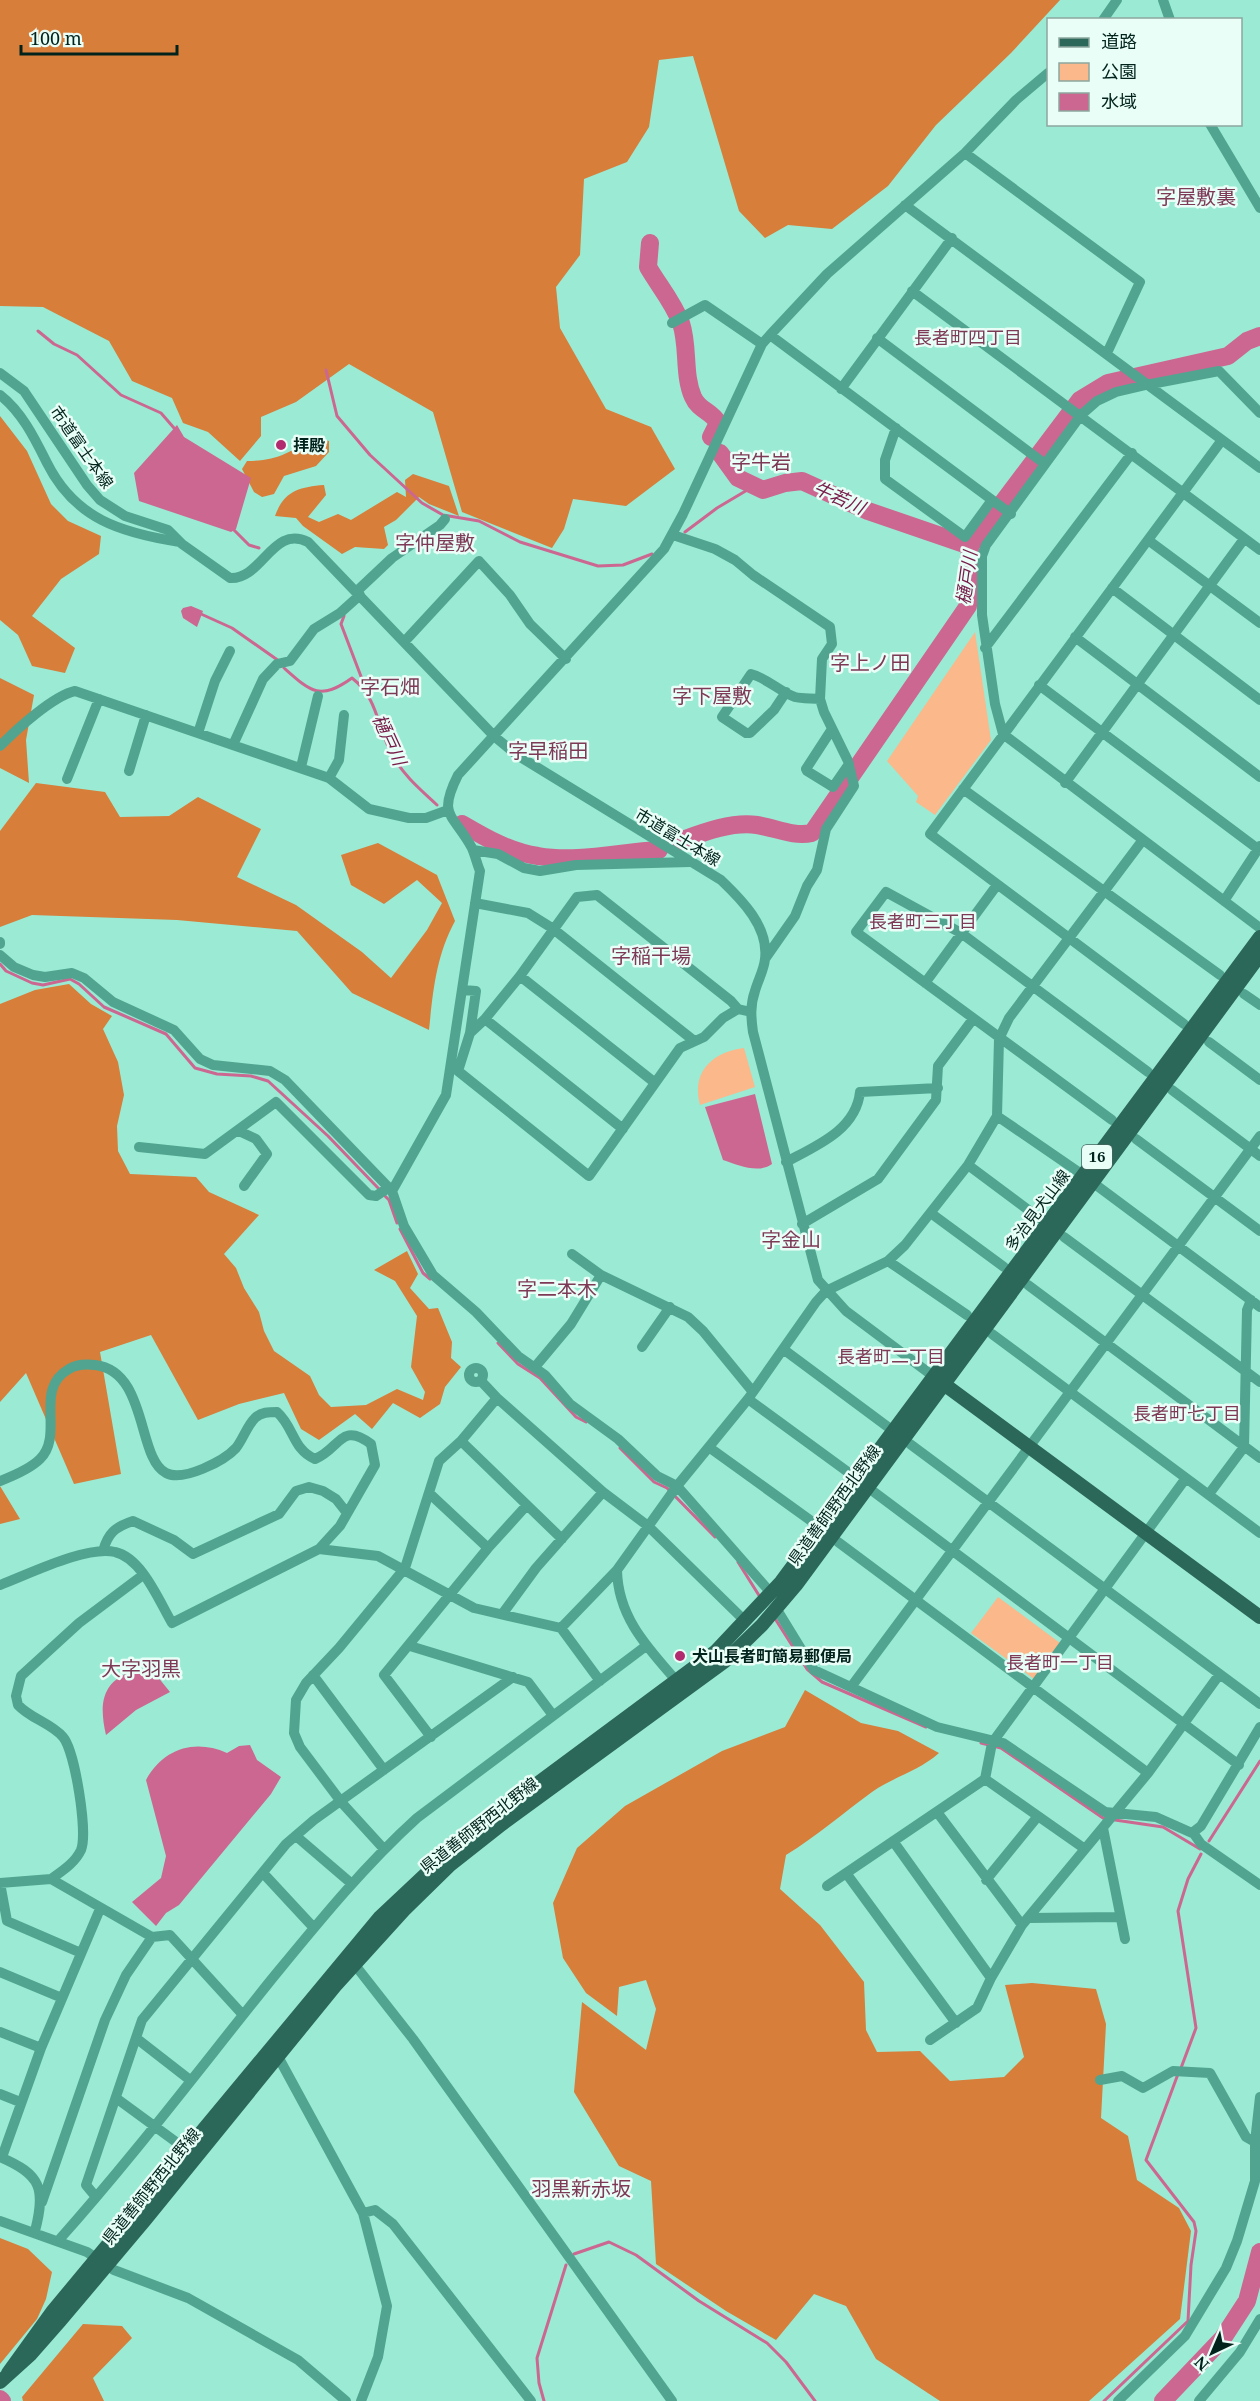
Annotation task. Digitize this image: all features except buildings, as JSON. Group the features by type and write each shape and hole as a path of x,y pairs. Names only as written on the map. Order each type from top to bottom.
{"main road":[{"name":"多治見犬山線","path":"938,1380 1088,1178 1260,938"},
{"name":"多治見犬山線","path":"1088,1178 1260,955"},
{"name":"県道善師野西北野線","path":"770,1606 821,1527 892,1430 938,1380"},
{"name":"県道善師野西北野線","path":"102,2262 275,2051 373,1924 439,1859 681,1686 726,1661 770,1606 938,1380"},
{"path":"938,1380 1260,1617"},
{"name":"県道善師野西北野線","path":"4,2378 31,2354 187,2150 275,2051 450,1865 681,1686"}],"street":[{"path":"1104,18 1117,0"},
{"path":"1163,0 1169,18"},
{"path":"139,1147 205,1154 276,1102 369,1195 376,1196 390,1190 446,1095 480,871 473,850 448,810 447,802 458,775 657,558 674,535 762,344 827,274 965,153 1017,100 1047,74"},
{"path":"1211,126 1260,208"},
{"path":"965,153 1140,282 1107,353"},
{"path":"905,205 1260,468"},
{"path":"841,389 952,238"},
{"path":"912,291 1260,550"},
{"path":"672,323 705,305 762,344"},
{"path":"770,335 1011,514"},
{"path":"877,338 1045,464"},
{"path":"1260,413 1219,371 1116,392 1097,401 1081,415 982,556 986,648 1003,734 1260,928"},
{"name":"市道富士本線","path":"0,373 24,391 87,485 100,500 125,516 168,531 224,575 236,579 246,575 284,540 299,538 312,545 495,737 540,771 721,880 749,909 761,933 765,959 751,1012 760,1067 812,1264 826,1291 846,1311 938,1380"},
{"name":"市道富士本線","path":"0,394 18,413 58,482 81,507 111,526 180,542"},
{"path":"896,428 885,460 885,479 965,537 993,501"},
{"path":"1184,1024 930,834 1222,440"},
{"path":"986,648 1132,453"},
{"path":"233,745 263,679 277,664 290,661 314,629 340,613 392,558 440,525 445,519"},
{"path":"674,535 715,549 735,560 753,575 830,627 832,644 822,659 820,699 850,767 854,786 826,829 817,870 807,886 795,916 765,959"},
{"path":"1065,783 1244,539"},
{"path":"1148,540 1260,623"},
{"path":"405,641 479,561 510,595 530,624 566,659"},
{"path":"1112,588 1260,700"},
{"path":"1075,637 1138,682 1260,777"},
{"path":"198,733 215,681 230,651"},
{"path":"786,692 774,710 750,733 746,733 722,717 751,674 786,692 796,698 820,699"},
{"path":"1039,685 1101,733 1259,847 1224,901"},
{"path":"0,746 67,693 75,691 329,778 369,809 388,815 426,818 448,810"},
{"path":"301,767 318,696"},
{"path":"67,779 99,699"},
{"path":"129,771 146,715"},
{"path":"329,778 339,760 344,715"},
{"path":"832,729 806,769 833,788 850,767"},
{"path":"963,789 1220,975"},
{"path":"561,1628 617,1570 667,1499 710,1448 826,1291 888,1261 932,1214 968,1166 997,1116 999,1039 1010,1018 1142,841"},
{"path":"473,850 498,854 524,868 540,871 576,865 690,862"},
{"path":"925,983 997,885"},
{"path":"1112,1120 856,932 886,892 961,933 1148,1072"},
{"path":"470,1033 485,1019 520,976 552,928 578,897 597,895 731,1001 738,1009 751,1012"},
{"path":"475,903 528,913 552,928 693,1040"},
{"path":"0,955 14,967 33,975 45,977 72,973 84,978 113,1002 174,1030 200,1059 213,1065 270,1071 300,1094 390,1190 404,1226 433,1275 476,1312 518,1356 545,1375 570,1404 618,1439 657,1476 677,1486 770,1606 814,1670 937,1726 992,1744 1003,1743 1105,1812 1110,1820 1120,1917 1125,1939"},
{"path":"520,976 654,1082"},
{"path":"463,990 476,991 470,1033 458,1071 589,1176 680,1048 693,1040 704,1037 723,1018 738,1009"},
{"path":"1244,994 1260,1005"},
{"path":"485,1019 623,1129"},
{"path":"802,1224 878,1179 936,1100 938,1066 973,1019"},
{"path":"1209,1042 1260,1080"},
{"path":"786,1162 835,1135 859,1105 860,1092 938,1088"},
{"path":"1172,1090 1260,1156"},
{"path":"997,1116 1088,1178 1256,1303 1247,1310 1244,1447 1209,1494"},
{"path":"239,1131 256,1139 267,1150 267,1154 244,1186"},
{"path":"851,1687 1260,1136"},
{"path":"1136,1139 1260,1231"},
{"path":"968,1166 1039,1218"},
{"path":"932,1214 1004,1267"},
{"path":"1064,1237 1260,1382"},
{"path":"572,1254 601,1275 688,1317 703,1331 750,1395 852,1475"},
{"path":"888,1261 967,1315"},
{"path":"535,1367 571,1324 601,1275"},
{"path":"1028,1285 1260,1458"},
{"path":"642,1347 670,1307"},
{"path":"992,1334 1260,1533"},
{"path":"783,1349 892,1430"},
{"path":"0,1481 41,1458 49,1441 50,1392 57,1378 69,1369 83,1364 99,1366 125,1381 156,1464 166,1473 181,1477 219,1459 235,1449 255,1417 263,1413 277,1412 285,1419 297,1447 305,1455 315,1459 330,1450 343,1436 353,1434 371,1444 375,1465 340,1526 319,1549 172,1623 143,1575 125,1557 115,1552 103,1551 86,1554 0,1585"},
{"path":"481,1381 497,1398 603,1492 648,1526 744,1619"},
{"path":"383,1848 342,1803 307,1758 294,1733 296,1700 314,1675 405,1568 439,1461 461,1441 497,1398"},
{"path":"461,1441 562,1539"},
{"path":"910,1444 1260,1704"},
{"path":"710,1448 821,1527"},
{"path":"827,1886 986,1779 992,1744 1186,1478"},
{"path":"103,1551 107,1537 118,1526 133,1521 174,1540 193,1554 279,1514 296,1491 309,1487 329,1495 347,1513"},
{"path":"429,1492 488,1548"},
{"path":"503,1613 536,1568 603,1492"},
{"path":"874,1492 1239,1765"},
{"path":"431,1737 384,1675 488,1548 527,1505"},
{"path":"838,1542 1148,1773"},
{"path":"319,1549 378,1556 405,1568 474,1608 561,1628 600,1681"},
{"path":"617,1570 618,1587 631,1626 681,1686"},
{"path":"51,1880 72,1863 80,1852 84,1834 84,1819 70,1745 56,1731 25,1713 18,1705 18,1685 21,1676 79,1623 143,1575"},
{"path":"410,1646 528,1682 552,1714"},
{"path":"58,2241 314,1928 383,1848 417,1818 552,1714 646,1646"},
{"path":"314,1675 384,1770"},
{"path":"930,2040 978,2008 991,1978 1026,1922 1148,1773 1219,1675"},
{"path":"96,2197 86,2185 142,2020 296,1836 513,1677"},
{"path":"1194,1834 1239,1765 1260,1727"},
{"path":"986,1779 1085,1849"},
{"path":"937,1812 986,1880 1026,1922 1120,1917"},
{"path":"986,1880 1038,1816"},
{"path":"1110,1820 1156,1817 1194,1834 1201,1844 1260,1885"},
{"path":"296,1836 352,1884"},
{"path":"892,1841 991,1978"},
{"path":"263,1873 314,1928"},
{"path":"846,1873 956,2023"},
{"path":"81,1953 7,1921 0,1883 51,1880 152,1937 170,1935 243,2015"},
{"path":"42,2202 38,2183 30,2173 1,2157 41,2048 100,1909"},
{"path":"35,2231 42,2202 105,2020 126,1975 152,1937"},
{"path":"355,1965 413,2039 672,2401"},
{"path":"0,1972 62,1998"},
{"path":"0,2032 41,2048"},
{"path":"136,2038 190,2080"},
{"path":"275,2051 363,2213 387,2306 378,2357 361,2401"},
{"path":"1100,2080 1122,2076 1143,2088 1176,2070 1210,2073 1246,2137 1257,2144"},
{"path":"0,2094 20,2102"},
{"path":"1118,2401 1185,2336 1226,2268 1237,2241 1255,2181 1260,2097"},
{"path":"116,2098 187,2150"},
{"path":"363,2213 375,2210 393,2224 531,2401"},
{"path":"0,2221 35,2231 146,2284 188,2298 298,2360 346,2401"},
{"path":"1199,2401 1240,2352 1260,2319"}],"green space":[{"path":"975,632 991,740 935,815 916,802 918,796 887,761"},
{"path":"744,1048 755,1087 700,1105 699,1082 707,1065 723,1054"},
{"path":"998,1597 1060,1643 1034,1679 971,1633"}],"shaded area":[{"path":"0,0 1060,0 1011,53 936,125 888,186 832,229 788,225 765,238 739,211 693,56 659,60 649,127 627,162 584,179 580,255 556,287 560,328 606,409 651,427 675,469 626,506 573,499 564,529 552,548 462,512 433,412 349,364 296,402 261,417 261,436 240,461 208,432 183,423 172,398 132,381 109,341 43,307 0,306"},
{"path":"0,416 27,451 51,504 68,521 101,536 99,554 61,579 32,616 75,648 65,673 32,666 18,635 0,620"},
{"path":"315,438 329,441 329,452 316,466 284,476 274,494 262,497 254,492 242,469 247,461 275,457"},
{"path":"413,474 449,486 459,516 429,504 419,497 396,520 384,527 388,545 384,549 355,547 342,554 303,526 296,518 275,516 283,501 294,492 307,487 324,485 326,495 308,517 319,522 338,514 351,520 397,492 406,497 405,480"},
{"path":"0,678 34,695 26,740 29,783 0,768"},
{"path":"36,783 105,792 120,817 169,816 198,797 261,829 237,877 296,905 362,952 391,978 427,930 442,903 417,880 384,904 351,885 341,855 378,843 437,875 455,921 439,961 429,1030 352,993 297,931 177,920 32,915 0,927 0,831"},
{"path":"69,984 91,1004 112,1016 103,1029 118,1062 124,1095 117,1126 118,1151 130,1174 196,1177 209,1192 259,1215 224,1254 236,1268 244,1288 259,1312 264,1331 274,1351 310,1376 319,1395 331,1407 366,1405 397,1389 423,1400 425,1392 411,1367 417,1316 395,1281 374,1270 407,1251 418,1274 410,1288 429,1309 438,1308 452,1342 451,1358 461,1367 445,1387 440,1404 420,1418 393,1403 372,1429 355,1414 319,1440 301,1429 284,1393 239,1404 198,1420 151,1335 100,1352 121,1474 74,1484 26,1373 0,1402 0,1004 35,990"},
{"path":"0,1486 20,1519 0,1524"},
{"path":"805,1690 861,1723 898,1731 939,1753 923,1765 872,1792 786,1855 780,1889 820,1925 864,1982 866,2030 877,2052 920,2051 950,2081 1004,2077 1024,2057 1005,1985 1032,1983 1096,1989 1106,2024 1101,2118 1128,2136 1137,2180 1179,2208 1191,2231 1180,2319 1089,2401 940,2401 876,2359 846,2306 814,2294 776,2340 726,2311 656,2264 651,2181 619,2166 574,2092 582,2002 646,2050 656,2009 646,1980 619,1987 617,2016 586,1993 563,1958 553,1903 577,1848 625,1806 722,1751 785,1727"},
{"path":"0,2238 28,2249 52,2272 46,2299 37,2319 0,2364"},
{"path":"83,2324 122,2326 132,2338 93,2378 104,2401 23,2401 22,2397"}],"water":[{"path":"177,425 184,437 251,478 236,529 231,532 139,501 134,473"},
{"path":"191,606 203,611 197,627 183,618 181,611"},
{"path":"755,1094 772,1164 761,1168 748,1168 723,1160 705,1107"},
{"path":"140,1669 153,1671 170,1692 136,1710 106,1735 103,1702 106,1693 118,1678"},
{"path":"250,1745 257,1760 281,1777 271,1794 179,1905 166,1913 156,1926 132,1902 161,1878 166,1856 146,1780 162,1760 181,1749 203,1747 227,1753 239,1746"}],"waterway":[{"name":"牛若川","path":"650,243 648,267 681,323 688,379 693,397 718,423 711,437"},
{"path":"38,331 54,344 77,355 121,395 161,413 174,428"},
{"name":"樋戸川","path":"674,843 715,829 747,824 798,834 812,833 968,606 970,546 1080,400 1108,383 1228,356 1247,341 1260,336"},
{"path":"326,370 337,416 370,455 422,503 443,515 479,521 520,542 598,566 623,565 652,554"},
{"name":"牛若川","path":"720,453 738,478 763,490 785,483 802,481 868,511 970,546"},
{"path":"685,532 717,508 754,486"},
{"path":"234,530 249,545 259,548"},
{"name":"樋戸川","path":"201,614 232,628 279,661"},
{"path":"344,616 341,624 365,687"},
{"name":"樋戸川","path":"284,668 316,691 332,690 352,678 361,686 373,705 388,746 397,763 437,805"},
{"name":"樋戸川","path":"462,824 508,848 553,858 583,858 659,850"},
{"path":"0,964 6,971 32,983 43,985 70,979 79,984 104,1007 166,1034 195,1068 217,1074 251,1076 268,1081 328,1136 379,1189"},
{"path":"383,1194 389,1200 397,1223"},
{"path":"400,1229 423,1273 430,1279"},
{"path":"498,1343 518,1364 540,1378 576,1417 586,1422"},
{"path":"620,1448 654,1482 667,1488 715,1537"},
{"path":"738,1562 760,1597"},
{"path":"774,1617 807,1669 822,1682 926,1727"},
{"path":"981,1743 1001,1748 1103,1818 1108,1819"},
{"path":"1209,1841 1260,1761"},
{"path":"1115,1820 1163,1827 1200,1849"},
{"path":"1181,2068 1196,2028 1178,1911 1188,1879 1201,1854"},
{"path":"1104,2401 1188,2321 1191,2265 1196,2231 1194,2222 1146,2160 1178,2074"},
{"path":"574,2254 609,2242 636,2255 699,2301 767,2343 786,2362 815,2401"},
{"path":"1163,2401 1223,2338 1247,2301 1260,2252"},
{"path":"544,2401 539,2383 537,2358 566,2265"}],"place":[{"name":"拝殿","path":"281,445"},
{"name":"犬山長者町簡易郵便局","path":"680,1656"}],"district":[{"name":"字屋敷裏","path":"1196,197"},
{"name":"長者町四丁目","path":"968,338"},
{"name":"字牛岩","path":"761,462"},
{"name":"字仲屋敷","path":"435,543"},
{"name":"字上ノ田","path":"870,663"},
{"name":"字石畑","path":"390,687"},
{"name":"字下屋敷","path":"712,696"},
{"name":"字早稲田","path":"548,751"},
{"name":"長者町三丁目","path":"923,922"},
{"name":"字稲干場","path":"651,956"},
{"name":"字金山","path":"791,1240"},
{"name":"字二本木","path":"557,1289"},
{"name":"長者町二丁目","path":"891,1357"},
{"name":"長者町七丁目","path":"1187,1414"},
{"name":"長者町一丁目","path":"1060,1663"},
{"name":"大字羽黒","path":"141,1669"},
{"name":"羽黒新赤坂","path":"581,2189"}]}
